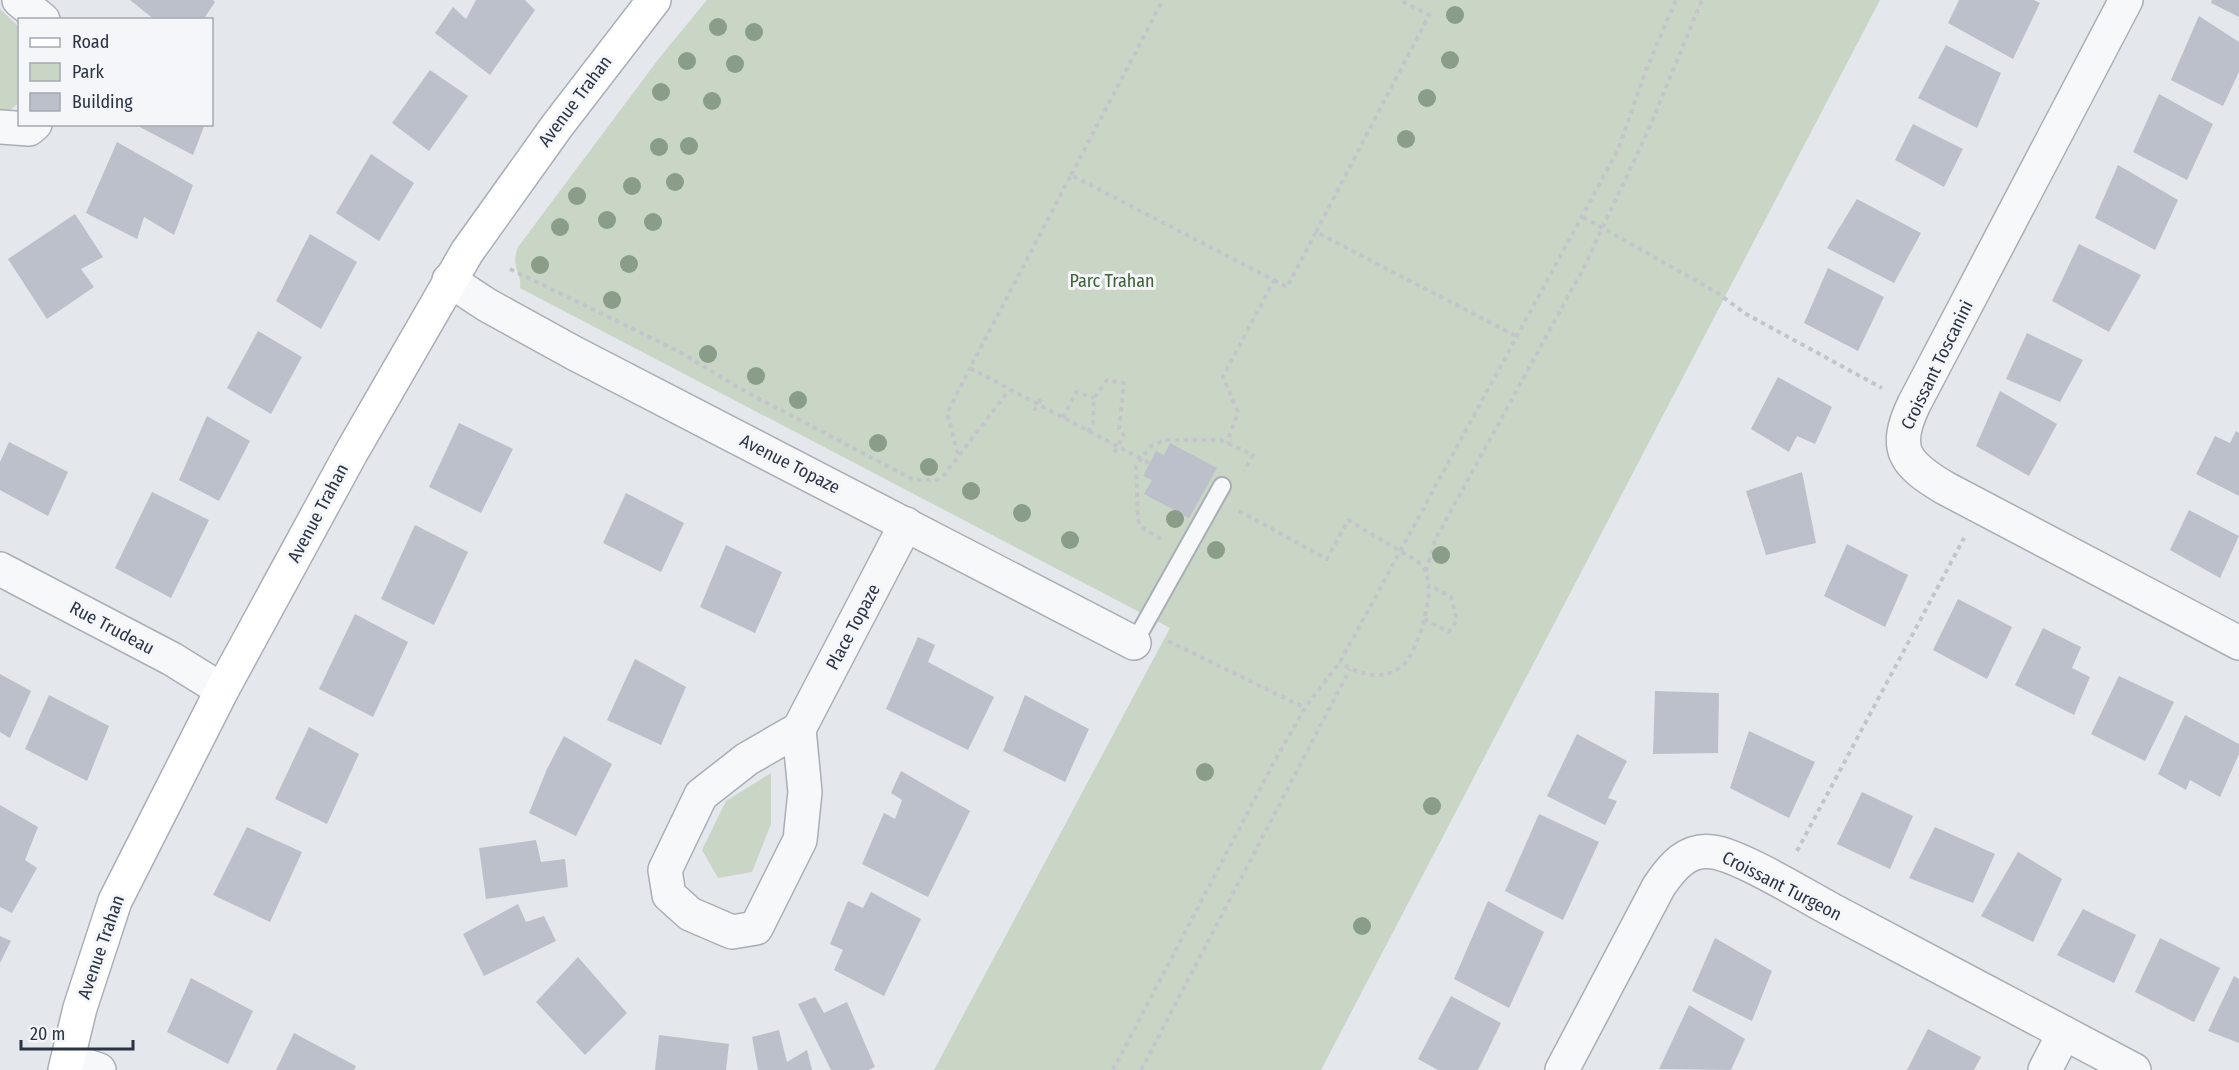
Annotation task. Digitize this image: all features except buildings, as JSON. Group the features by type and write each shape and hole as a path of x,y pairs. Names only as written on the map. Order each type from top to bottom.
{"street":[{"path":"19,0 40,18"},
{"name":"Croissant Toscanini","path":"2126,0 1914,404 1902,433 1902,446 1913,467 1945,488 2239,643"},
{"name":"Avenue Trahan","path":"67,1065 80,1008 115,901 222,690 449,280 522,173 648,2"},
{"path":"0,127 29,129 33,126"},
{"name":"Avenue Topaze","path":"449,280 486,305 574,353 906,524 1149,641"},
{"name":"Place Topaze","path":"800,729 906,524"},
{"name":"Rue Trudeau","path":"0,569 172,659 222,690"},
{"path":"800,729 805,792 800,840 756,928 732,932 690,914 669,895 665,870 701,795 747,759 800,729"},
{"name":"Croissant Turgeon","path":"1562,1070 1659,886 1671,868 1685,857 1697,852 1714,852 1737,861 2134,1070"},
{"path":"2044,1070 2064,1033"},
{"path":"67,1065 99,1070"}],"lane":[{"path":"1149,641 1185,552 1222,486"}],"path":[{"path":"958,454 947,413 1162,0"},
{"path":"1071,175 1287,287 1429,15 1400,0"},
{"path":"1113,1070 1305,708 1341,662 1583,217 1630,122 1646,70 1676,0"},
{"path":"1341,662 1350,669 1373,675 1401,667 1412,650 1424,619 1428,585 1426,571 1435,540 1603,228 1648,131 1702,0"},
{"path":"1583,217 1716,292 1746,314 1888,392"},
{"path":"1316,232 1518,337"},
{"path":"510,269 680,352 739,388 914,480 927,482 937,480 945,474 1009,390"},
{"path":"1227,443 1238,412 1223,377 1274,280"},
{"path":"970,368 1149,464"},
{"path":"1088,432 1093,423 1094,398 1107,380 1124,383 1119,429 1124,435 1114,453"},
{"path":"1063,418 1077,392 1094,398"},
{"path":"1034,411 1042,398"},
{"path":"1185,552 1140,527 1136,474 1140,459 1151,446 1165,440 1221,440 1253,455 1242,475"},
{"path":"924,490 927,482"},
{"path":"1236,510 1327,559 1348,520 1417,561 1426,571"},
{"path":"1792,861 1969,529"},
{"path":"1424,619 1449,632 1457,620 1451,597 1428,585"},
{"path":"1149,641 1305,708"},
{"path":"1141,1070 1350,669"}],"green space":[{"name":"Parc Trahan","path":"707,0 1880,0 1321,1070 934,1070 1170,628 520,288 515,260 518,247 660,57"},
{"path":"0,9 18,26 18,104 6,113 0,111"},
{"path":"771,773 771,824 752,872 718,878 702,850 726,801"}]}
